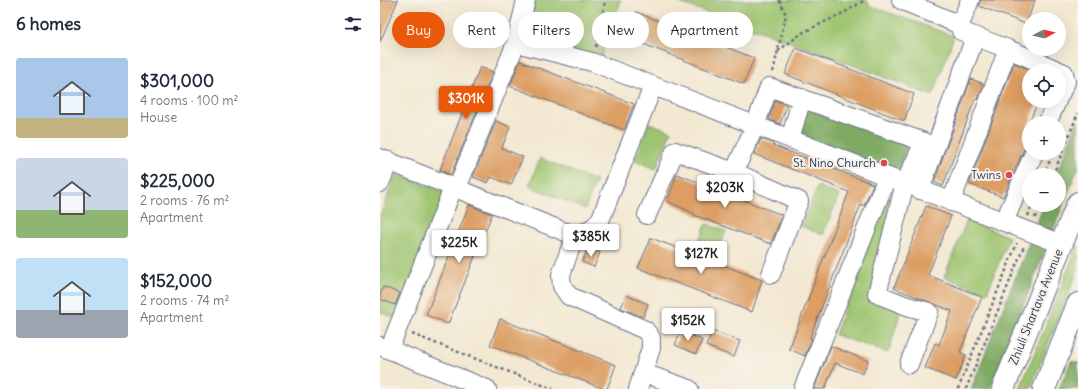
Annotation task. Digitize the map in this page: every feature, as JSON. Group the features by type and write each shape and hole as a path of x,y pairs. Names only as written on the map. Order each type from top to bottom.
{"main road":[{"name":"Zhiuli Shartava Avenue","path":"1003,389 1078,203"},
{"path":"1044,389 1072,338 1078,304"}],"street":[{"path":"487,389 384,348 397,329 451,193 458,188 516,43 526,0"},
{"path":"901,0 960,25 970,0"},
{"path":"909,364 929,312 907,306 876,294 912,187 968,34 1043,64"},
{"path":"516,43 592,62 1061,244"},
{"path":"951,202 1008,49"},
{"path":"638,389 651,348 651,338 645,330 569,296 562,286 561,275 570,249 578,237 595,226 601,218 653,86"},
{"path":"734,172 755,126 769,87 924,142 912,187"},
{"path":"790,139 802,98"},
{"path":"647,215 675,151 734,172 799,201 771,274"},
{"path":"380,183 384,159 578,237"},
{"path":"1004,222 1031,160"},
{"path":"803,389 887,177"},
{"path":"655,377 689,389"}],"path":[{"path":"592,62 601,25 605,0"},
{"path":"769,87 786,15 779,0"},
{"path":"778,51 802,34 865,0"},
{"path":"1056,168 1078,113"},
{"path":"966,389 1026,231 1030,212"},
{"path":"958,389 1026,231 1036,212"},
{"path":"397,329 553,389"}],"green space":[{"path":"527,0 621,0 617,12 592,12 592,48 604,48 600,61 566,48 584,48 584,12 522,12"},
{"path":"672,0 867,0 870,6 954,36 933,96 824,54 753,29 753,12 706,12"},
{"path":"810,104 909,141 897,175 797,138"},
{"path":"1078,120 1078,168 1066,198 1066,168 1059,168 1062,160 1066,160 1066,150"},
{"path":"649,123 671,131 656,169 635,161"},
{"path":"540,158 596,181 585,209 529,186"},
{"path":"396,174 446,193 397,319 380,312 380,216"},
{"path":"818,186 839,195 823,235 801,226"},
{"path":"884,195 899,200 870,297 901,311 888,353 835,335"},
{"path":"1041,212 1060,212 990,389 971,389"},
{"path":"967,220 1009,237 987,293 944,277"},
{"path":"706,224 726,231 717,254 697,246"},
{"path":"1078,245 1078,270 1030,389 1020,389"},
{"path":"1071,361 1078,363 1078,389 1059,389"}],"building":[{"path":"380,0 398,0 392,12 380,42"},
{"path":"980,0 1035,0 1030,12 1022,12 1022,22 979,6"},
{"path":"649,17 657,20 657,48 728,48 754,58 744,84 649,46"},
{"path":"796,48 914,94 904,121 785,74"},
{"path":"520,61 634,104 624,130 510,86"},
{"path":"1014,63 1022,66 1022,108 1035,108 1032,116 1022,116 1022,154 1003,197 969,184"},
{"path":"480,67 493,72 451,175 440,170"},
{"path":"971,79 984,84 978,100 975,99 943,186 934,182"},
{"path":"775,100 787,105 780,124 769,119"},
{"path":"496,121 510,127 502,148 523,157 511,185 491,177 488,183 473,177"},
{"path":"761,139 773,143 772,145 873,184 864,206 861,204 810,338 812,339 805,356 789,349 849,192 754,154"},
{"path":"677,174 782,215 771,244 694,215 695,214 667,201"},
{"path":"469,205 492,214 448,324 426,315"},
{"path":"926,206 951,216 928,275 982,297 960,352 966,355 956,380 925,368 935,343 939,345 952,311 894,288"},
{"path":"651,238 762,280 752,312 638,268"},
{"path":"588,248 600,253 594,267 582,262"},
{"path":"383,287 400,293 395,305 380,299"},
{"path":"626,295 648,304 643,317 621,308"},
{"path":"500,319 616,365 607,389 490,345"},
{"path":"681,331 702,340 696,354 675,345"},
{"path":"712,331 740,341 734,357 706,346"},
{"path":"831,346 868,361 863,374 835,363 825,389 814,389"}],"place":[{"name":"St. Nino Church","path":"884,163"},
{"name":"Twins","path":"1009,175"}]}
